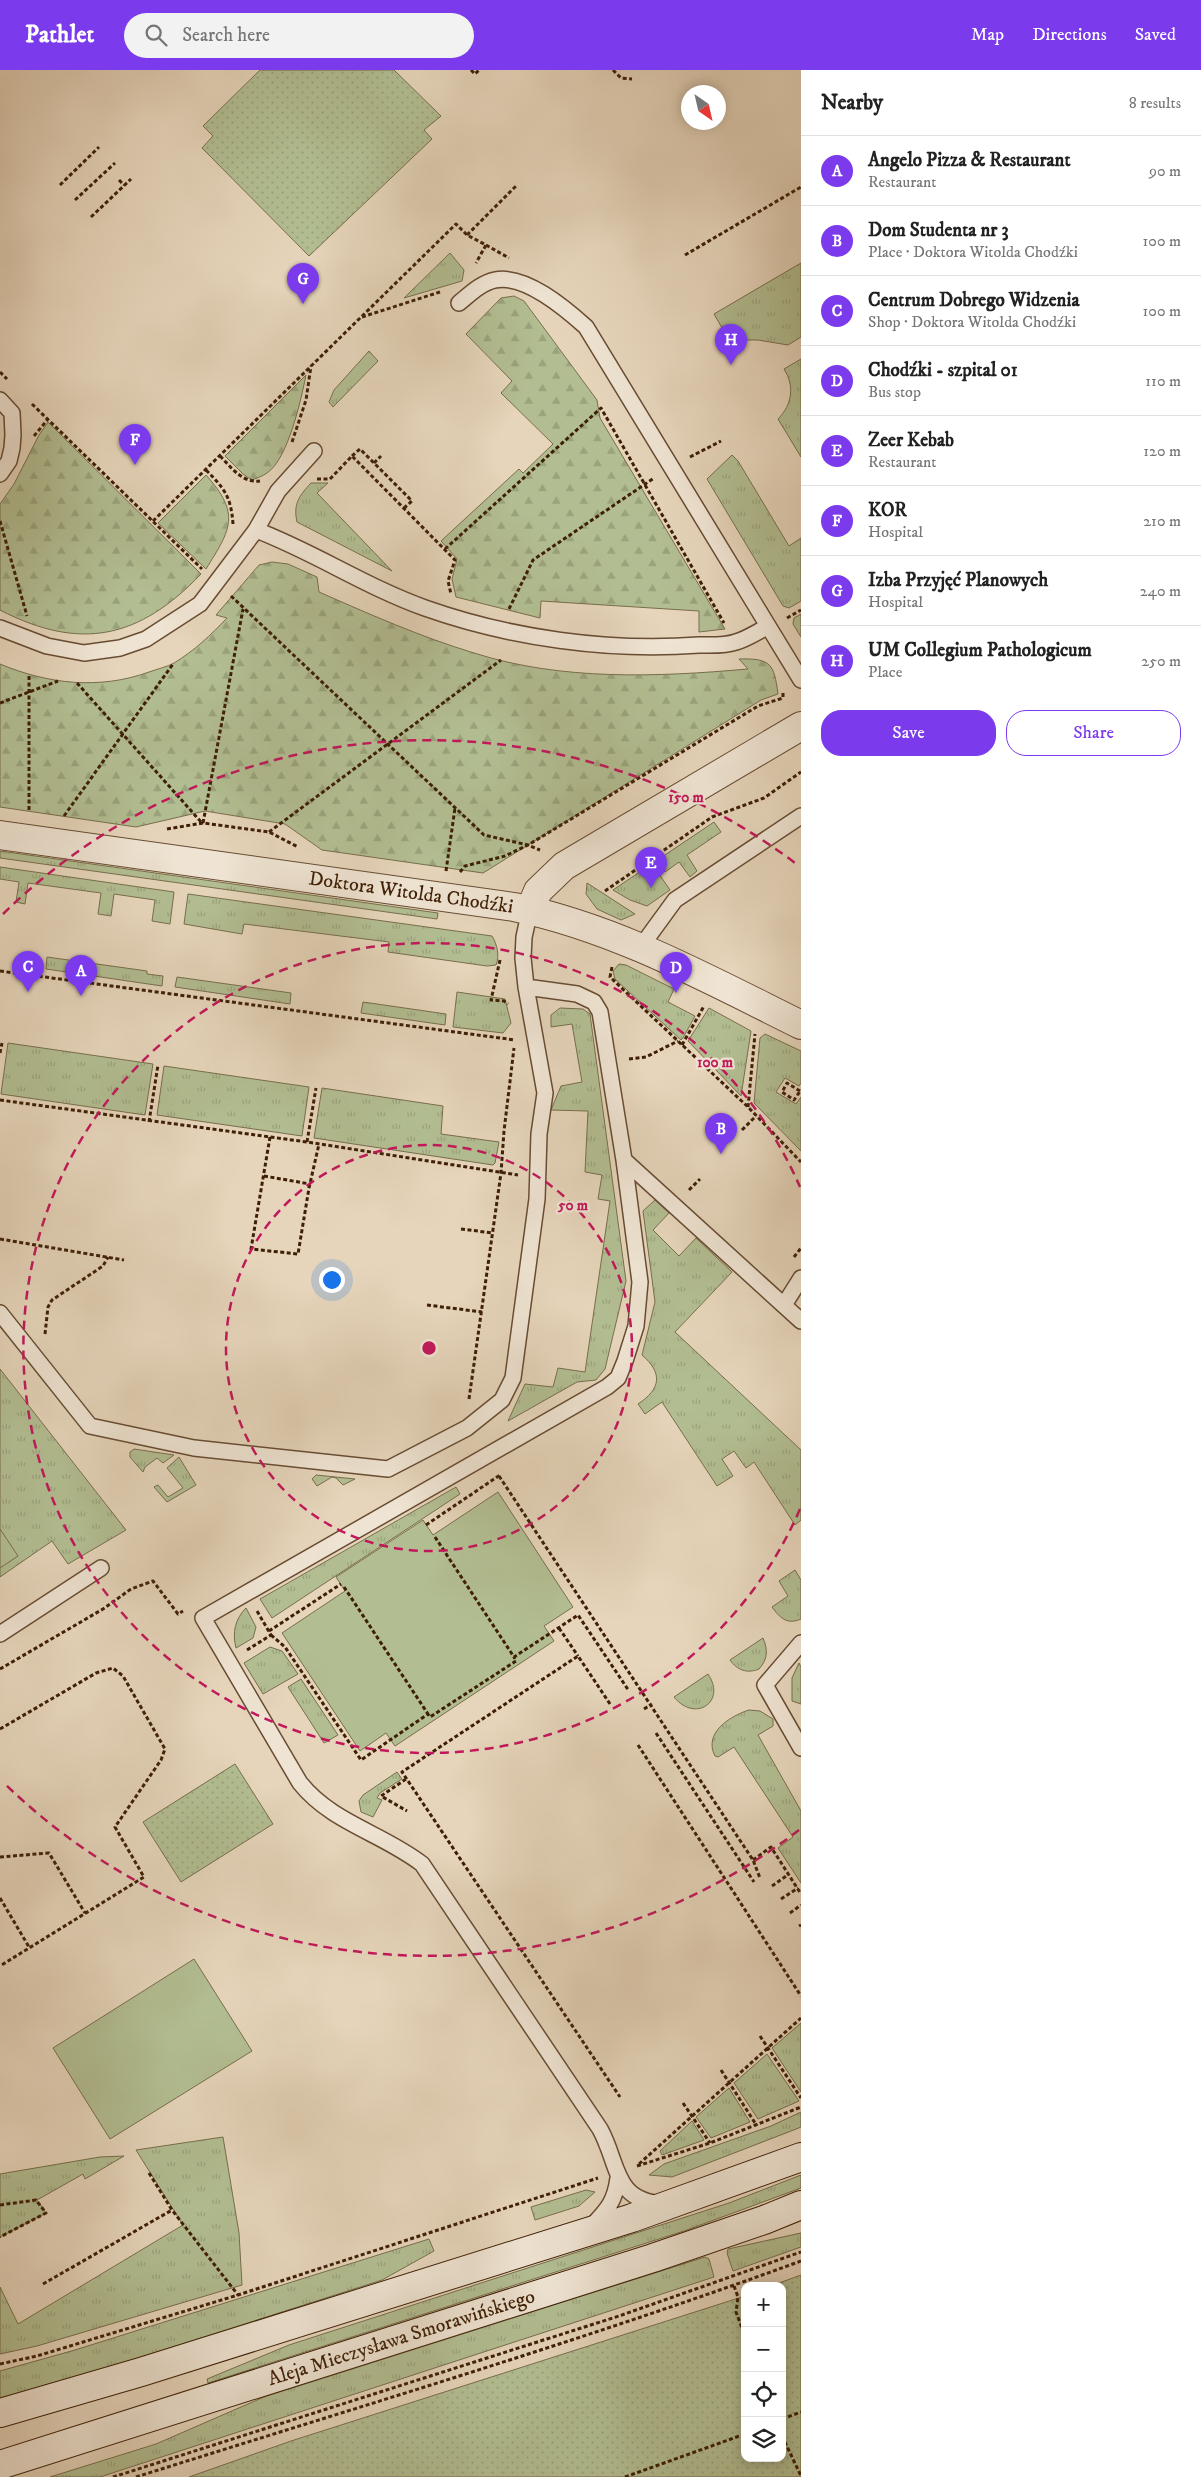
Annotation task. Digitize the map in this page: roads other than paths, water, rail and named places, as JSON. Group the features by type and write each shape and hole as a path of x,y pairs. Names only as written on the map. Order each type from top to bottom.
{"main road":[{"path":"530,910 538,891 564,866 801,726"},
{"name":"Doktora Witolda Chodźki","path":"0,834 530,910 592,927 801,1025"},
{"path":"0,2413 122,2378 585,2233 672,2204 801,2157"},
{"name":"Aleja Mieczysława Smorawińskiego","path":"0,2465 653,2258 764,2220 801,2205"}],"lane":[{"path":"459,303 477,288 494,280 514,279 553,300 586,327 801,680"},
{"path":"0,400 12,413 12,448 9,460 0,474"},
{"path":"0,628 47,646 84,652 120,648 146,639 200,604 256,530 278,491 314,451"},
{"path":"256,530 284,541 378,589 426,608 492,627 556,639 618,645 677,647 735,643 767,627"},
{"path":"640,948 675,900 801,816"},
{"path":"0,1313 90,1426 194,1448 388,1469 468,1428 502,1400 513,1378 539,1177 539,1134 545,1093 526,987 524,937 530,910"},
{"path":"526,987 576,994 594,1002 600,1012 624,1160 640,1282 636,1326 618,1378 607,1388 202,1618 300,1783 313,1799 328,1811 402,1848 422,1864 600,2129 608,2143 617,2175 616,2195 609,2207 585,2233"},
{"path":"624,1160 801,1321"},
{"path":"784,1305 801,1278"},
{"path":"0,1634 101,1568"},
{"path":"801,1643 765,1686 801,1748"},
{"path":"617,2175 627,2189 637,2197 652,2203 672,2204"}],"place":[{"name":"Izba Przyjęć Planowych","path":"303,304"},
{"name":"UM Collegium Pathologicum","path":"731,365"},
{"name":"KOR","path":"135,465"},
{"name":"Zeer Kebab","path":"651,888"},
{"name":"Centrum Dobrego Widzenia","path":"28,992"},
{"name":"Chodźki - szpital 01","path":"676,993"},
{"name":"Angelo Pizza & Restaurant","path":"81,996"},
{"name":"Dom Studenta nr 3","path":"721,1154"}]}
